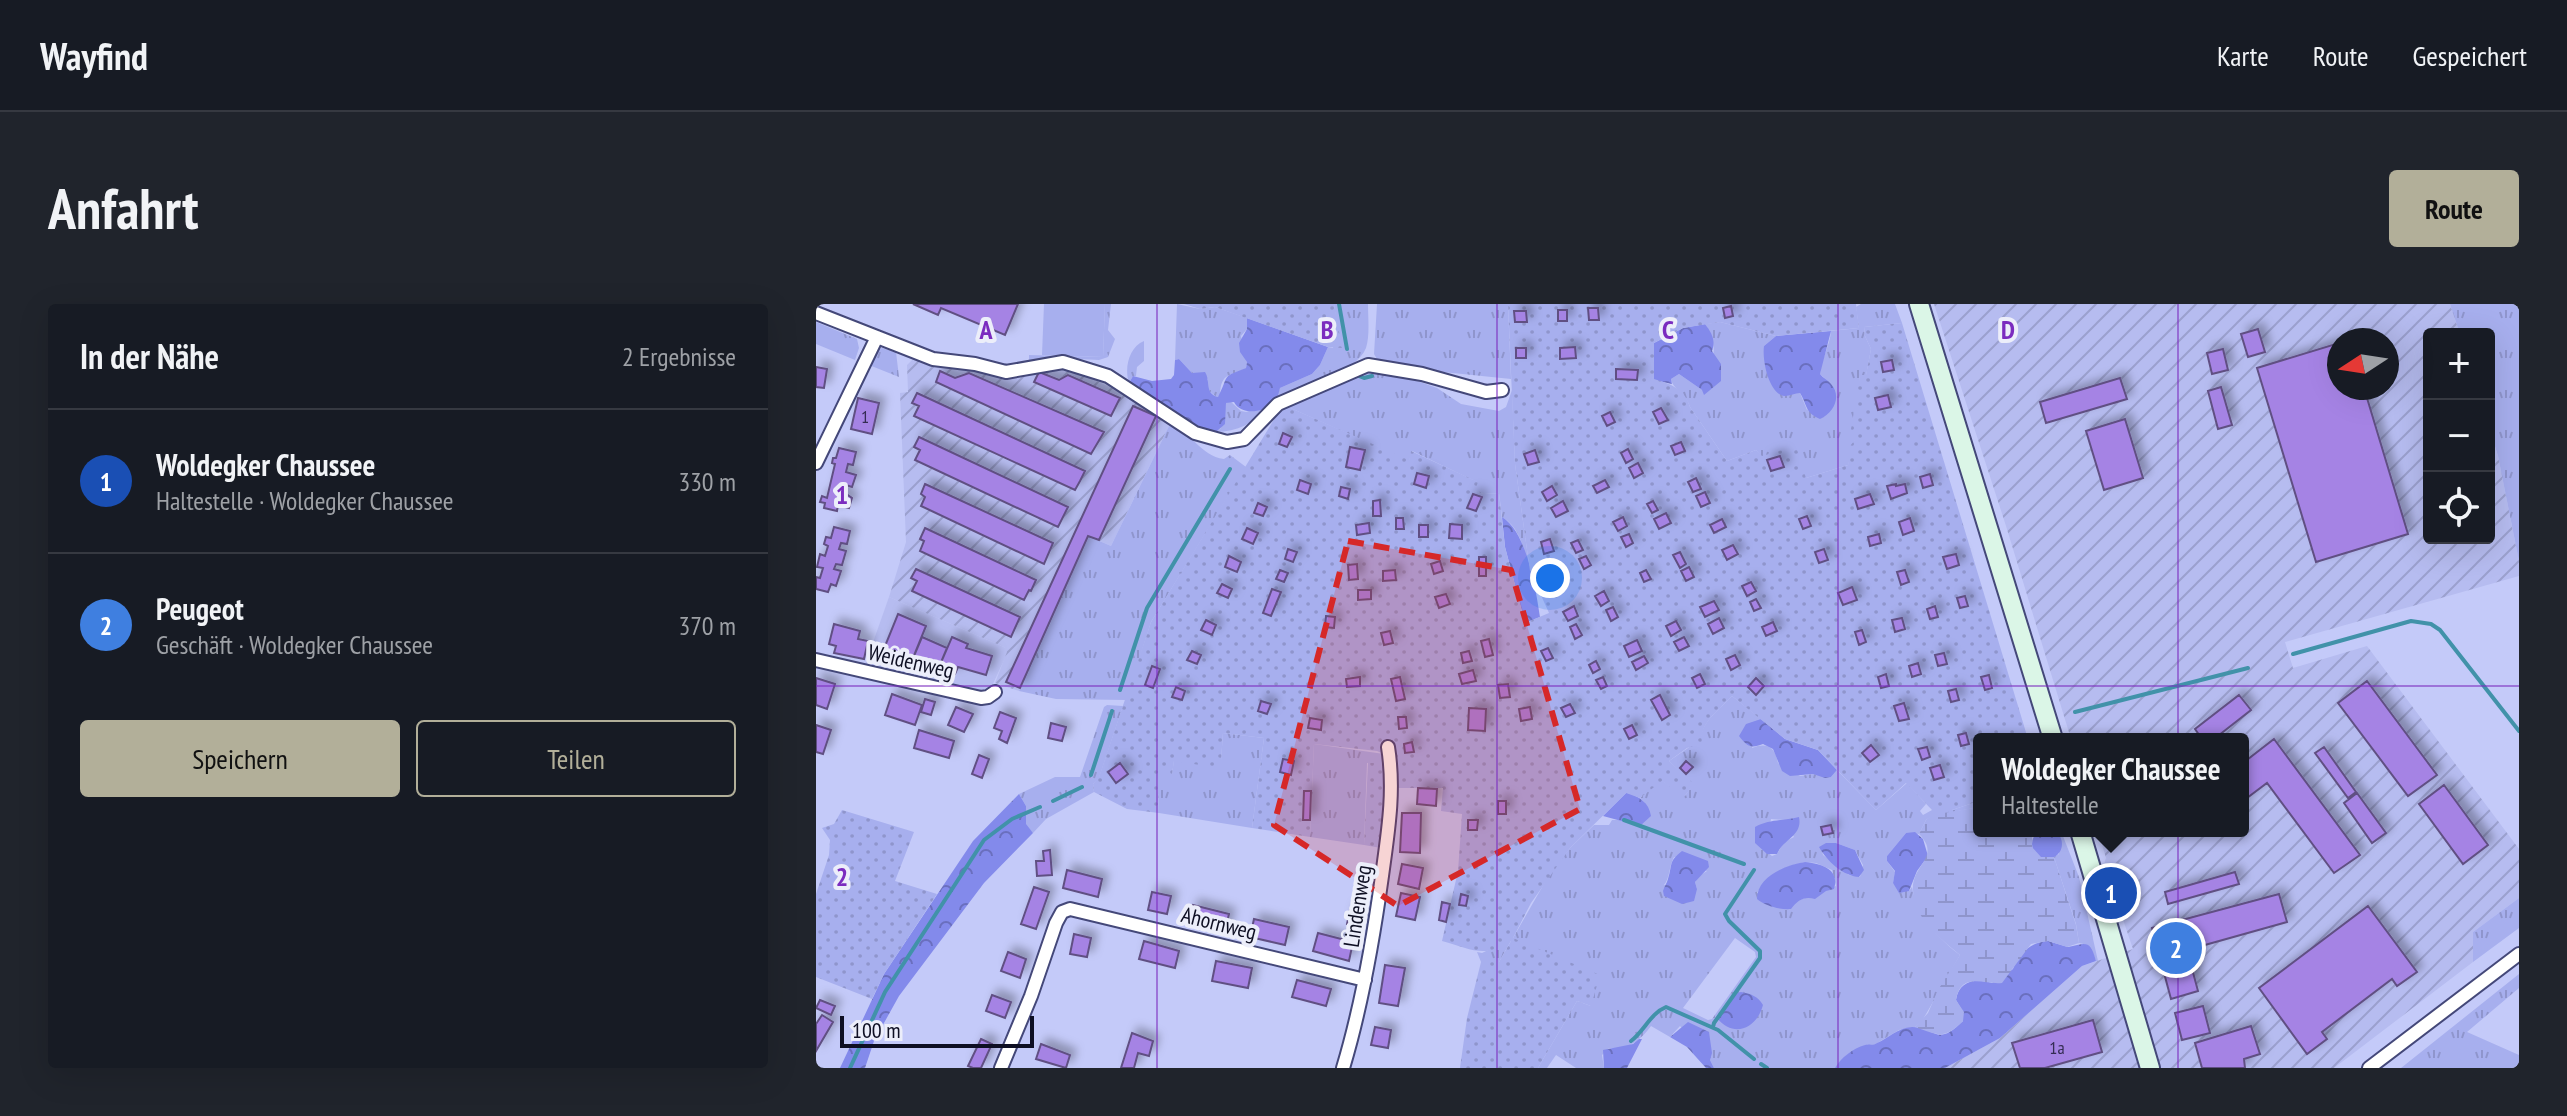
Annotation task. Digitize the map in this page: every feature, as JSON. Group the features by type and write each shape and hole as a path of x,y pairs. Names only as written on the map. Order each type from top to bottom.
{"main road":[{"path":"1919,304 2051,733"},
{"path":"2082,837 2150,1068"}],"street":[{"path":"816,313 925,357 1006,372 1063,362 1108,376 1195,433 1227,442 1244,439 1278,404 1368,365 1422,374 1486,392 1502,390"},
{"path":"816,463 877,337"},
{"name":"Weidenweg","path":"816,660 981,698 995,692"},
{"name":"Lindenweg","path":"1343,1068 1365,980 1392,808 1388,747"},
{"name":"Ahornweg","path":"1004,1067 1062,912 1070,909 1365,980"},
{"path":"2369,1068 2519,954"}],"highlighted area":[{"path":"1348,541 1511,570 1580,809 1398,906 1274,825"}],"shaded area":[{"path":"1934,304 2450,304 2458,328 2423,328 2423,544 2495,544 2495,446 2519,561 2519,576 2285,642 2293,668 2367,646 2519,849 2519,898 2473,932 2473,962 2334,1068 1945,1068 2000,1038 2082,966 2133,949 2104,864 2106,858 2100,837 2249,837 2249,733 2069,733"},
{"path":"913,359 937,365 1068,368 1121,392 1169,426 1111,546 1088,536 1019,691 995,683 1007,652 1004,647 889,597 906,542 900,393 908,392 907,365"},
{"path":"889,597 1004,647 1008,652 990,690 986,693 865,665"}],"green space":[{"path":"1044,304 1105,304 1103,357 1042,355"},
{"path":"1105,304 1111,304 1108,330 1115,339 1108,357 1099,360 1059,358 1029,361 1029,355 1103,357"},
{"path":"1177,304 1200,309 1215,307 1247,318 1247,329 1241,336 1246,368 1225,378 1218,397 1209,390 1208,379 1192,373 1179,359 1175,360"},
{"path":"1184,304 1334,304 1342,348 1328,347 1215,307 1200,309"},
{"path":"1334,304 1368,304 1366,348 1360,357 1339,373 1275,401 1280,388 1312,374 1328,347 1333,348"},
{"path":"1377,304 1508,304 1511,379 1378,361 1374,354"},
{"path":"1508,304 1856,304 1859,328 1776,336 1720,322 1683,328 1654,343 1654,379 1672,385 1685,396 1727,461 1756,450 1762,456 1796,446 1806,478 1848,465 1850,446 1855,440 1851,429 1860,375 1866,375 1871,349 1864,327 1902,323 2026,733 1973,733 1973,803 1952,810 1932,810 1906,783 1876,810 1818,750 1785,739 1732,696 1707,723 1702,743 1687,748 1669,761 1694,784 1684,797 1662,781 1640,798 1626,793 1570,848 1531,903 1513,938 1600,975 1591,1006 1577,1001 1538,1068 1460,1068 1467,1018 1481,962 1499,962 1511,941 1485,951 1442,941 1458,871 1462,814 1441,811 1443,788 1388,788 1381,848 1364,845 1368,763 1386,763 1384,754 1377,751 1314,744 1310,837 1252,828 1264,738 1223,733 1221,761 1213,767 1174,761 1172,774 1157,774 1159,813 1127,809 1094,792 1093,784 1099,777 1151,622 1281,408 1286,406 1409,460 1411,451 1478,482 1475,491 1499,493 1505,547 1525,623 1549,613 1530,571 1515,464"},
{"path":"1861,304 1895,304 1902,323 1864,327 1871,349 1866,376 1860,375 1855,440 1848,465 1806,478 1761,456 1756,450 1727,461 1671,379 1679,374 1702,390 1712,365 1714,348 1705,324 1720,322 1776,336 1764,346 1800,393 1807,410 1830,383 1820,374 1831,331 1859,328 1856,307"},
{"path":"2450,304 2519,304 2519,561 2495,446 2495,328 2458,328"},
{"path":"1247,318 1328,347 1312,374 1280,388 1271,405 1247,411 1234,402 1226,403 1225,424 1216,432 1197,428 1129,383 1133,376 1152,381 1171,379 1175,360 1179,359 1192,373 1205,372 1209,390 1218,397 1227,378 1246,368 1247,362 1240,352 1239,343 1247,329"},
{"path":"816,322 857,339 859,348 855,360 816,344"},
{"path":"1705,324 1713,337 1712,351 1721,364 1721,381 1704,395 1702,390 1679,374 1671,379 1672,384 1654,380 1654,343 1683,328"},
{"path":"1831,331 1820,374 1834,389 1836,399 1833,408 1820,419 1809,411 1800,393 1785,396 1776,392 1767,373 1764,346 1776,336"},
{"path":"1144,341 1144,361 1137,367 1136,376 1129,383 1129,359 1135,348"},
{"path":"882,348 896,352 899,377 869,365 877,350"},
{"path":"1367,372 1409,378 1437,388 1461,404 1499,411 1506,407 1512,390 1515,464 1530,571 1518,534 1502,517 1499,493 1474,491 1477,482 1412,451 1409,461 1286,406"},
{"path":"1230,401 1246,412 1267,406 1245,425 1216,432 1221,428 1226,403"},
{"path":"1169,426 1184,433 1216,457 1224,459 1230,455 1246,467 1151,622 1126,700 1056,699 1019,691 1088,536 1111,546"},
{"path":"1502,517 1518,535 1533,577 1540,617 1525,623 1505,547"},
{"path":"1732,696 1761,719 1757,723 1752,748 1770,747 1778,763 1800,776 1813,774 1831,777 1837,770 1876,810 1907,783 1926,804 1920,811 1923,815 1932,810 1952,810 1973,803 1973,808 1932,816 1926,820 1919,834 1906,833 1887,856 1895,872 1893,883 1909,891 1912,887 1930,926 1960,955 1922,1021 1915,1027 1899,1030 1874,1045 1866,1045 1847,1055 1835,1068 1714,1068 1680,1026 1670,1037 1651,1026 1633,1043 1622,1048 1609,1048 1602,1055 1604,1068 1576,1068 1556,1055 1547,1068 1538,1068 1577,1001 1591,1006 1512,939 1499,962 1481,962 1477,952 1482,953 1513,938 1549,875 1570,848 1594,825 1609,825 1612,820 1624,820 1640,826 1645,803 1640,798 1661,780 1685,796 1693,784 1669,761 1701,739 1708,721","holes":["1771,819 1784,820 1794,837 1784,842 1777,854 1772,856 1765,850","1836,843 1855,850 1863,865 1860,877 1849,875 1823,855 1822,851","1674,857 1707,871 1695,882 1697,889 1664,885","1805,862 1832,870 1836,886 1797,901 1757,893 1778,872","1735,938 1755,952 1756,957 1712,1019 1683,1008"]},
{"path":"1107,705 1123,706 1099,778 1093,784 1094,792 1046,819 1033,833 1025,825 1026,806 1019,794 1055,777 1080,777"},
{"path":"1761,719 1785,739 1818,750 1837,770 1831,777 1825,778 1813,774 1790,776 1782,771 1773,749 1763,744 1749,746 1739,736 1746,724"},
{"path":"1223,733 1264,738 1252,828 1159,813 1157,773 1172,774 1174,760 1221,760"},
{"path":"1314,744 1384,754 1387,763 1367,763 1364,845 1310,837"},
{"path":"1627,792 1643,801 1650,811 1651,816 1640,826 1603,816"},
{"path":"1019,794 1026,806 1026,824 1033,833 984,883 899,996 874,1041 865,1068 840,1068 884,974 973,841"},
{"path":"1973,808 1973,837 2032,837 2032,847 2041,857 2054,857 2079,943 2067,947 2048,941 2031,944 2002,983 1974,981 1963,985 1956,1000 1964,1012 1963,1021 1951,1031 1940,1034 1915,1027 1928,1013 1960,955 1929,927 1914,900 1916,874 1927,855 1925,842 1919,834 1932,815"},
{"path":"842,810 914,832 895,881 937,894 884,974 872,999 816,977 816,894 829,855 830,840 822,828 834,824"},
{"path":"1799,817 1798,829 1777,854 1767,854 1755,843 1755,827"},
{"path":"1915,832 1923,839 1928,856 1917,871 1909,891 1899,893 1893,883 1895,871 1887,856 1906,833"},
{"path":"2034,837 2061,838 2061,850 2053,858 2041,858 2033,850"},
{"path":"2059,837 2063,837 2079,877 2098,961 2088,947 2079,943 2076,924 2054,857 2059,854"},
{"path":"1826,843 1855,850 1864,870 1859,877 1841,871 1831,862 1819,847"},
{"path":"1682,851 1708,861 1709,867 1695,882 1694,901 1682,904 1664,896 1663,891 1673,861"},
{"path":"1805,862 1823,866 1832,872 1834,889 1815,899 1802,900 1791,909 1773,907 1757,899 1758,891 1767,878 1781,869"},
{"path":"2519,898 2519,928 2473,962 2473,932"},
{"path":"2048,941 2068,947 2086,944 2096,961 2082,966 2000,1038 1945,1068 1835,1068 1856,1048 1875,1044 1902,1029 1920,1028 1941,1035 1954,1029 1963,1021 1963,1012 1956,1000 1964,985 1974,981 1992,983 2013,969 2026,950"},
{"path":"2519,974 2519,988 2467,1032 2519,1055 2519,1068 2401,1068"},
{"path":"1735,993 1754,996 1763,1005 1750,1025 1731,1028 1717,1018"},
{"path":"1688,1022 1709,1032 1710,1060 1714,1068 1706,1068 1687,1047 1670,1037"},
{"path":"1642,1039 1627,1068 1604,1068 1603,1050 1633,1044"}],"building":[{"path":"913,304 1018,304 1005,335 941,308 938,315"},
{"path":"1731,306 1733,316 1725,318 1723,308"},
{"path":"1588,308 1598,308 1599,320 1589,320"},
{"path":"1558,310 1567,310 1567,321 1558,321"},
{"path":"1514,311 1526,311 1527,322 1515,322"},
{"path":"2258,329 2265,352 2248,357 2241,334"},
{"path":"1575,347 1576,358 1560,359 1560,348"},
{"path":"2327,347 2327,400 2368,400 2408,534 2316,562 2257,368"},
{"path":"1516,348 1526,348 1526,358 1516,358"},
{"path":"2223,349 2228,370 2212,374 2207,353"},
{"path":"1892,360 1894,370 1883,372 1881,362"},
{"path":"816,367 827,369 824,388 816,387"},
{"path":"1616,369 1638,370 1637,380 1616,379"},
{"path":"940,371 955,378 969,373 1104,432 1091,454 936,382"},
{"path":"1039,372 1059,380 1068,375 1120,398 1111,416 1034,382"},
{"path":"2120,378 2127,399 2046,423 2040,402"},
{"path":"2221,387 2232,425 2218,429 2208,391"},
{"path":"917,393 1085,471 1075,490 914,416 919,406 912,403"},
{"path":"1888,395 1891,407 1878,410 1875,398"},
{"path":"858,398 879,403 872,434 851,429"},
{"path":"1133,406 1156,416 1099,540 1088,536 1020,688 1006,682"},
{"path":"1661,408 1668,420 1659,424 1653,412"},
{"path":"1610,412 1615,422 1607,426 1602,416"},
{"path":"2125,419 2143,478 2104,490 2086,431"},
{"path":"1283,433 1292,437 1287,447 1279,444"},
{"path":"919,437 1068,507 1058,527 915,460 920,450 914,447"},
{"path":"1681,442 1685,451 1675,455 1671,446"},
{"path":"1350,447 1365,450 1360,470 1346,467"},
{"path":"839,448 856,452 853,465 848,464 846,472 856,475 852,487 843,484 842,491 852,498 849,508 838,505 837,511 824,508 825,503 820,502 822,496 827,498 835,464 832,463 833,458 836,458"},
{"path":"1628,449 1633,459 1626,463 1621,453"},
{"path":"1535,450 1539,462 1528,465 1524,454"},
{"path":"1780,456 1784,467 1771,471 1767,460"},
{"path":"1638,463 1643,473 1634,478 1629,468"},
{"path":"1417,473 1429,476 1426,488 1414,484"},
{"path":"1930,474 1933,485 1923,488 1920,477"},
{"path":"1696,478 1701,489 1693,492 1688,482"},
{"path":"1300,480 1311,484 1308,494 1297,490"},
{"path":"1605,480 1609,487 1597,493 1593,486"},
{"path":"925,484 1053,543 1044,564 921,506"},
{"path":"1905,484 1907,493 1891,499 1887,486"},
{"path":"1552,486 1557,495 1547,501 1542,492"},
{"path":"1341,487 1350,489 1348,499 1339,496"},
{"path":"1705,492 1710,503 1701,507 1696,496"},
{"path":"1473,494 1482,497 1476,511 1467,508"},
{"path":"1870,494 1874,504 1858,509 1855,499"},
{"path":"1380,500 1381,516 1373,516 1373,501"},
{"path":"1563,501 1568,511 1556,517 1551,508"},
{"path":"1653,501 1658,510 1652,513 1647,504"},
{"path":"1258,503 1267,507 1263,516 1254,513"},
{"path":"1666,513 1671,523 1659,529 1654,519"},
{"path":"1807,516 1811,526 1803,529 1799,519"},
{"path":"1623,517 1627,526 1618,531 1613,522"},
{"path":"1396,518 1403,518 1404,529 1396,529"},
{"path":"1910,518 1914,531 1903,535 1899,522"},
{"path":"1722,519 1726,527 1714,533 1710,525"},
{"path":"1369,523 1370,533 1357,535 1356,525"},
{"path":"1450,524 1462,525 1462,539 1449,538"},
{"path":"1419,525 1428,525 1428,537 1419,537"},
{"path":"834,527 850,531 847,544 841,543 839,549 846,551 842,565 836,564 834,569 841,571 836,586 831,584 828,592 816,589 816,577 820,578 823,568 817,567 820,554 825,556 828,546 824,544 826,537 831,538"},
{"path":"925,528 1036,580 1031,591 1024,600 920,551 924,541 920,539"},
{"path":"1247,528 1258,533 1253,544 1242,539"},
{"path":"1629,534 1633,543 1626,547 1621,537"},
{"path":"1879,534 1881,543 1870,546 1868,537"},
{"path":"1550,539 1554,551 1544,554 1541,542"},
{"path":"1578,540 1583,550 1576,553 1571,543"},
{"path":"1733,545 1738,554 1727,560 1722,550"},
{"path":"1288,549 1297,552 1293,562 1285,559"},
{"path":"1824,549 1828,560 1819,563 1815,552"},
{"path":"1680,552 1686,564 1680,568 1673,555"},
{"path":"1956,554 1959,565 1947,569 1943,557"},
{"path":"1229,556 1241,562 1237,572 1225,567"},
{"path":"1586,556 1591,565 1584,569 1579,559"},
{"path":"1479,557 1486,557 1486,576 1479,576"},
{"path":"1440,561 1443,571 1434,574 1431,564"},
{"path":"1357,564 1358,579 1349,580 1348,565"},
{"path":"1689,567 1694,577 1686,581 1681,571"},
{"path":"916,569 1020,617 1011,637 912,591 917,581 911,578"},
{"path":"1280,570 1288,573 1284,582 1276,579"},
{"path":"1395,570 1396,580 1383,581 1383,571"},
{"path":"1646,570 1651,579 1644,582 1640,573"},
{"path":"1905,570 1909,582 1901,585 1897,572"},
{"path":"1553,572 1559,582 1549,587 1544,576"},
{"path":"1751,582 1756,591 1747,596 1742,586"},
{"path":"1222,584 1232,589 1228,598 1217,593"},
{"path":"1852,587 1857,600 1843,605 1838,593"},
{"path":"1272,589 1281,592 1271,616 1263,613"},
{"path":"1358,590 1371,590 1371,599 1358,600"},
{"path":"1604,591 1609,601 1601,606 1595,596"},
{"path":"1446,594 1450,604 1439,608 1435,597"},
{"path":"1965,596 1968,606 1960,608 1957,598"},
{"path":"1756,599 1761,608 1754,611 1750,602"},
{"path":"1714,601 1719,610 1705,617 1700,607"},
{"path":"1574,606 1578,616 1568,621 1563,612"},
{"path":"1935,606 1938,617 1930,619 1927,609"},
{"path":"1613,607 1618,617 1611,621 1606,610"},
{"path":"898,614 926,626 911,663 883,651"},
{"path":"1326,616 1335,617 1334,628 1325,627"},
{"path":"1719,618 1724,628 1713,634 1708,624"},
{"path":"1902,618 1905,629 1895,632 1892,620"},
{"path":"1206,620 1216,625 1212,635 1201,630"},
{"path":"1676,621 1681,630 1671,636 1666,626"},
{"path":"1773,622 1777,631 1766,636 1762,627"},
{"path":"834,624 860,631 858,639 868,641 864,659 834,653 836,646 829,644"},
{"path":"1576,624 1582,635 1575,639 1570,627"},
{"path":"1862,630 1866,642 1859,645 1855,632"},
{"path":"1390,631 1393,643 1384,645 1381,633"},
{"path":"922,637 947,648 939,667 923,660 920,667 911,663"},
{"path":"952,637 968,644 966,648 992,656 986,675 958,667 955,674 939,667"},
{"path":"1684,637 1689,646 1679,651 1674,642"},
{"path":"1489,639 1493,655 1485,657 1481,641"},
{"path":"1637,640 1642,651 1629,657 1624,646"},
{"path":"1548,648 1553,658 1546,661 1541,651"},
{"path":"1192,651 1201,655 1197,664 1187,660"},
{"path":"1469,651 1472,661 1463,663 1461,653"},
{"path":"1944,653 1947,664 1938,666 1935,655"},
{"path":"1735,655 1740,665 1731,670 1726,659"},
{"path":"1644,656 1648,663 1636,670 1632,662"},
{"path":"1596,661 1600,669 1593,673 1589,665"},
{"path":"1918,663 1921,674 1912,677 1909,666"},
{"path":"1152,666 1160,669 1153,688 1145,685"},
{"path":"1473,670 1476,681 1462,684 1459,674"},
{"path":"1700,674 1705,684 1697,688 1692,678"},
{"path":"1886,674 1889,686 1881,688 1878,677"},
{"path":"1989,675 1992,688 1985,690 1981,677"},
{"path":"1360,677 1360,686 1347,687 1346,679"},
{"path":"1400,677 1405,699 1396,701 1391,679"},
{"path":"1603,677 1607,686 1601,689 1596,680"},
{"path":"816,678 835,684 827,709 816,705"},
{"path":"1756,678 1764,686 1756,695 1748,687"},
{"path":"2367,681 2437,775 2408,796 2338,703"},
{"path":"1508,684 1510,697 1500,698 1498,685"},
{"path":"1176,687 1185,691 1182,700 1172,697"},
{"path":"1956,689 1959,700 1951,702 1948,691"},
{"path":"892,694 922,705 915,725 885,715"},
{"path":"1660,695 1670,715 1662,720 1651,700"},
{"path":"2239,695 2251,710 2222,733 2198,733 2195,729"},
{"path":"925,699 935,702 931,715 921,712"},
{"path":"1261,701 1271,704 1267,714 1258,711"},
{"path":"1904,703 1909,719 1899,721 1894,706"},
{"path":"1570,704 1575,713 1566,717 1561,708"},
{"path":"956,707 973,714 964,732 948,725"},
{"path":"1530,707 1532,719 1521,721 1519,709"},
{"path":"1469,708 1486,709 1485,731 1468,730"},
{"path":"1000,712 1016,718 1007,743 999,739 1002,731 994,728"},
{"path":"1398,717 1406,717 1407,728 1399,729"},
{"path":"1310,718 1322,720 1321,730 1308,728"},
{"path":"1051,723 1066,727 1062,741 1048,738"},
{"path":"816,725 831,730 823,754 816,752"},
{"path":"1632,725 1637,735 1629,739 1624,729"},
{"path":"919,730 954,741 949,758 914,748"},
{"path":"1966,733 1969,744 1961,746 1958,735"},
{"path":"2274,739 2360,855 2334,873 2267,783 2249,796 2249,758"},
{"path":"1412,742 1414,752 1405,753 1404,744"},
{"path":"1871,745 1879,755 1870,762 1862,753"},
{"path":"1927,747 1930,757 1922,760 1918,749"},
{"path":"2324,747 2356,792 2348,798 2315,753"},
{"path":"979,755 989,759 982,778 972,774"},
{"path":"1283,759 1294,761 1291,775 1280,772"},
{"path":"1686,761 1693,767 1686,774 1680,768"},
{"path":"1120,763 1128,774 1116,783 1108,772"},
{"path":"1940,765 1944,777 1934,780 1930,768"},
{"path":"2444,785 2488,845 2463,864 2419,804"},
{"path":"1418,788 1437,789 1436,806 1417,804"},
{"path":"1304,791 1311,791 1310,820 1303,820"},
{"path":"2357,793 2386,833 2372,843 2344,803"},
{"path":"1498,801 1506,801 1506,814 1498,814"},
{"path":"1402,813 1421,813 1420,853 1400,852"},
{"path":"1468,820 1478,820 1477,830 1468,830"},
{"path":"1831,825 1833,833 1823,835 1821,827"},
{"path":"1050,850 1052,875 1037,876 1036,861 1044,861 1043,851"},
{"path":"1402,864 1423,868 1419,889 1398,884"},
{"path":"1067,870 1102,879 1098,897 1063,888"},
{"path":"2235,872 2239,884 2168,904 2165,892"},
{"path":"1034,887 1049,892 1036,929 1021,924"},
{"path":"1152,892 1171,896 1167,914 1148,910"},
{"path":"1401,893 1420,897 1415,920 1396,916"},
{"path":"1461,894 1468,896 1466,906 1459,905"},
{"path":"2279,894 2287,922 2187,950 2198,991 2171,999 2152,928"},
{"path":"1442,902 1450,904 1446,922 1439,920"},
{"path":"1193,905 1229,914 1225,931 1189,922"},
{"path":"2368,906 2417,972 2397,986 2392,979 2322,1032 2327,1039 2307,1054 2259,988"},
{"path":"1350,910 1364,914 1361,928 1347,924"},
{"path":"1254,919 1289,927 1285,945 1250,937"},
{"path":"1318,933 1353,942 1349,961 1313,951"},
{"path":"1074,934 1091,938 1087,957 1070,954"},
{"path":"1144,941 1179,951 1175,968 1139,959"},
{"path":"1008,952 1026,959 1020,978 1001,971"},
{"path":"1216,961 1252,968 1248,988 1212,981"},
{"path":"1385,965 1405,968 1398,1006 1379,1003"},
{"path":"1297,980 1331,989 1326,1006 1292,997"},
{"path":"992,995 1011,1002 1005,1018 986,1011"},
{"path":"820,1000 835,1006 831,1015 816,1008"},
{"path":"2203,1006 2210,1033 2182,1040 2175,1013"},
{"path":"822,1015 833,1022 816,1051 816,1024"},
{"path":"2093,1020 2102,1052 2045,1068 2020,1068 2012,1043"},
{"path":"2251,1026 2260,1054 2244,1059 2245,1068 2202,1068 2195,1043"},
{"path":"1375,1027 1391,1030 1388,1048 1371,1045"},
{"path":"1132,1033 1153,1041 1149,1056 1138,1053 1134,1068 1121,1068"},
{"path":"981,1039 992,1044 981,1068 973,1068 968,1066"},
{"path":"1041,1044 1070,1055 1066,1068 1036,1059"}],"waterway":[{"path":"1339,304 1347,349"},
{"path":"1359,376 1372,376"},
{"path":"1120,690 1147,608 1230,469"},
{"path":"2293,654 2411,621 2431,624 2440,630 2519,731"},
{"path":"2075,712 2248,668"},
{"path":"1091,775 1112,711"},
{"path":"1053,801 1082,787"},
{"path":"850,1068 885,992 984,840 1012,819 1040,807"},
{"path":"1624,820 1744,864"},
{"path":"1713,1027 1760,958 1760,951 1725,914 1754,870"},
{"path":"1631,1041 1656,1013 1666,1007 1718,1030 1754,1059"},
{"path":"1761,1064 1767,1068"}],"place":[{"name":"Woldegker Chaussee","path":"2111,893"},
{"name":"Peugeot","path":"2176,948"}]}
